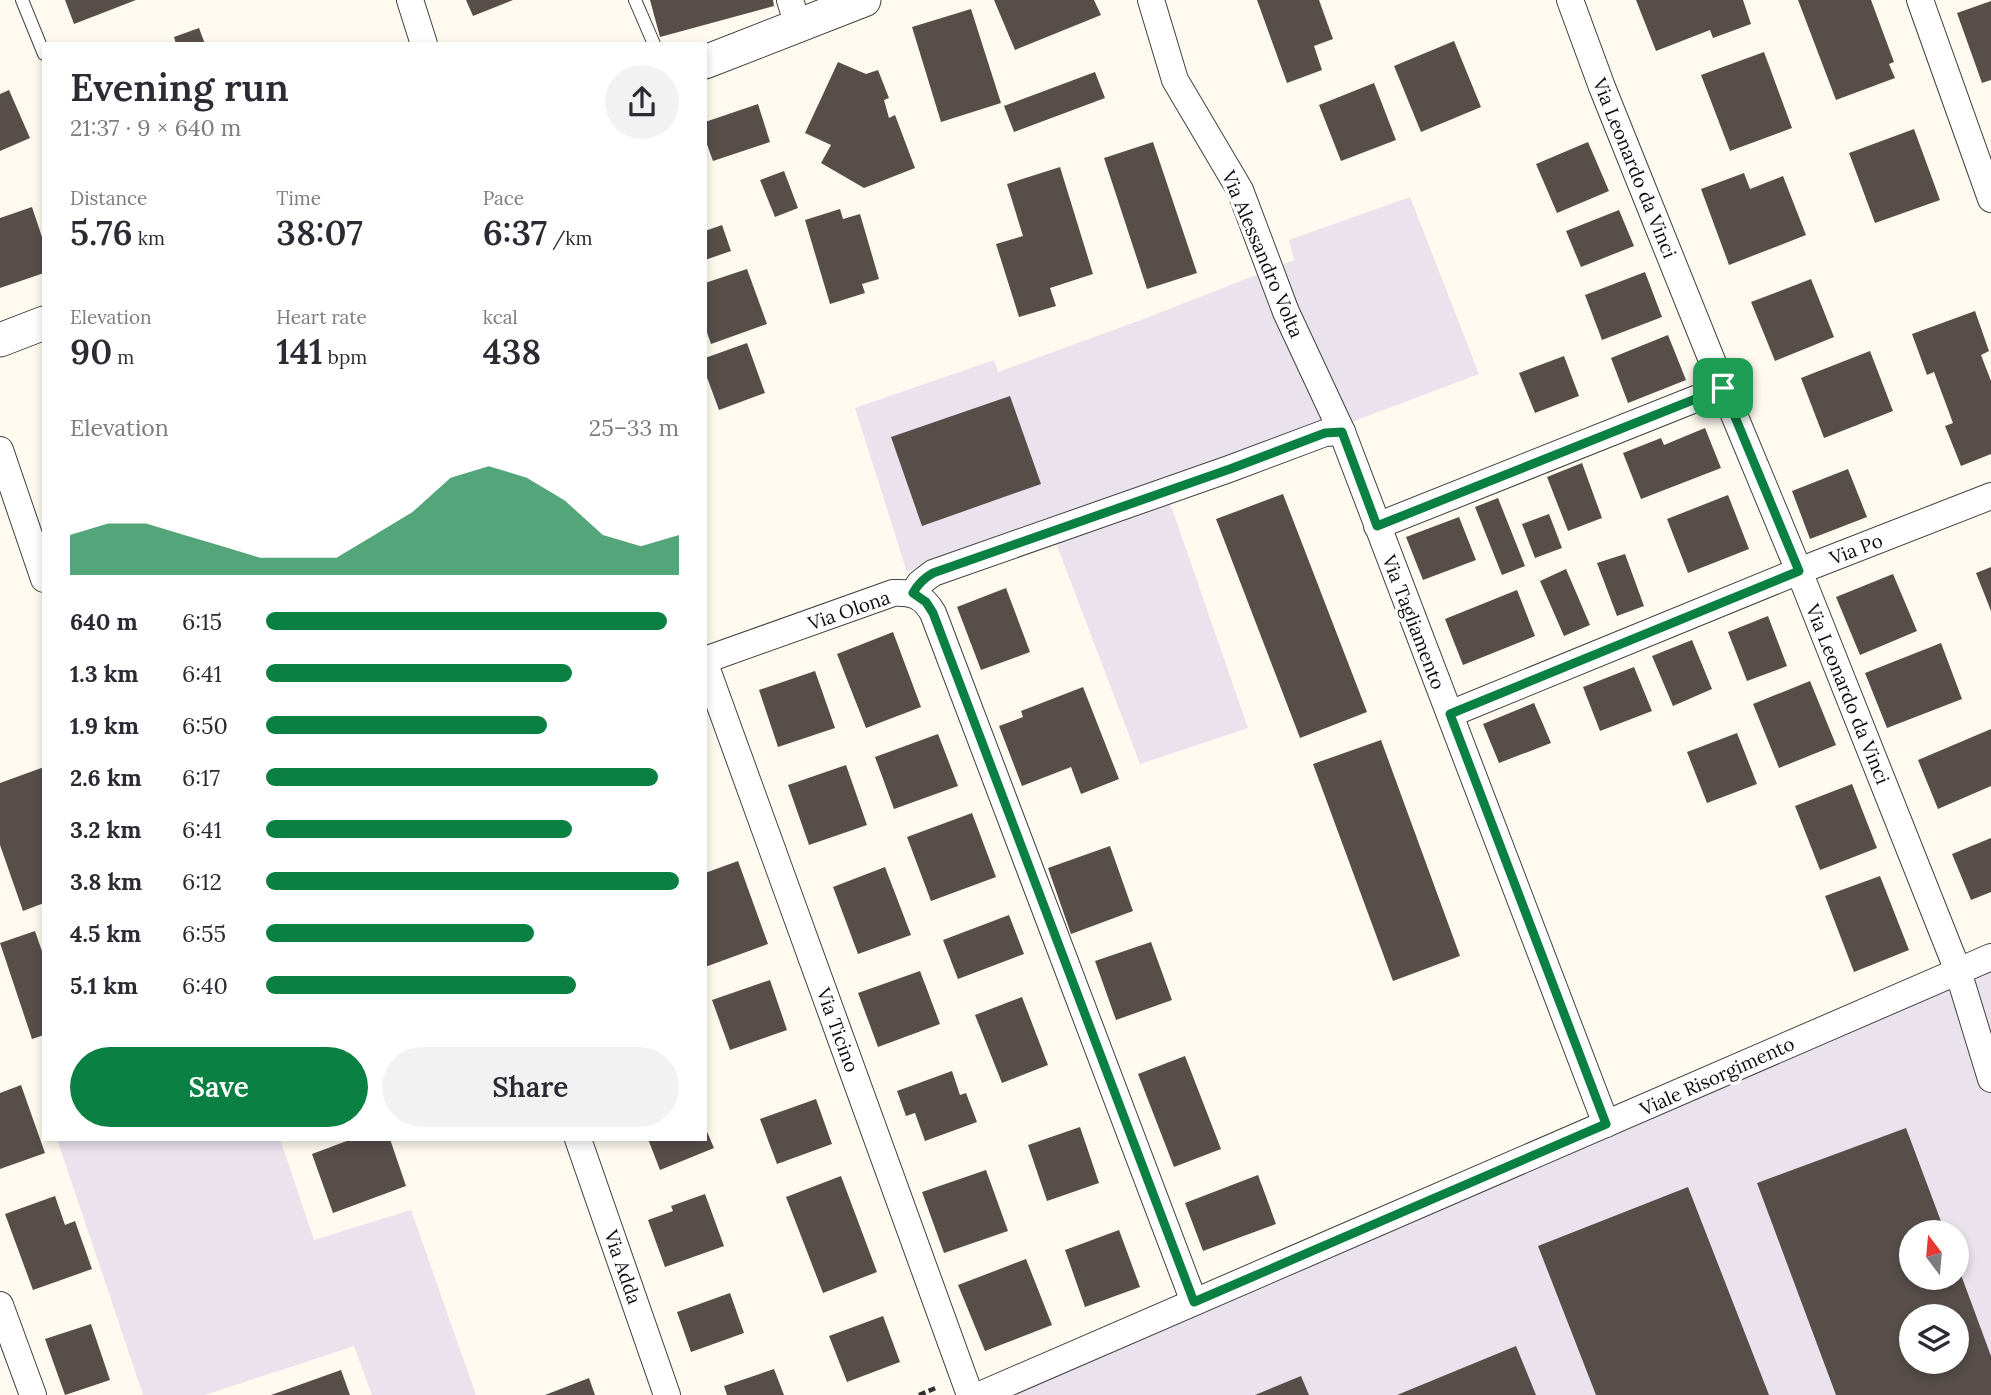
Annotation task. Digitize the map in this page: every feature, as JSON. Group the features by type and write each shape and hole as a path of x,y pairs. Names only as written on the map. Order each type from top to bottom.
{"street":[{"path":"410,0 423,42"},
{"path":"707,61 794,13 864,0"},
{"name":"Via Alessandro Volta","path":"1151,0 1175,80 1240,190 1286,312 1342,432"},
{"name":"Via Leonardo da Vinci","path":"1570,0 1958,971 1991,1079"},
{"path":"1921,0 1991,199"},
{"path":"0,340 42,324"},
{"path":"1377,526 1723,388"},
{"name":"Via Tagliamento","path":"1342,432 1606,1124"},
{"name":"Via Olona","path":"707,661 893,593 913,593 920,583 933,573 1325,433 1342,432"},
{"path":"0,450 42,573"},
{"name":"Via Po","path":"1450,714 1799,571 1991,496"},
{"path":"913,593 926,602 933,613 1194,1302"},
{"name":"Via Ticino","path":"707,668 970,1395"},
{"name":"Viale Risorgimento","path":"980,1395 1991,957"},
{"name":"Via Adda","path":"579,1141 667,1395"},
{"path":"0,1305 33,1395"}],"lane":[{"path":"22,0 42,49"},
{"path":"635,0 653,42"}],"shaded area":[{"path":"1410,197 1479,374 1357,420 1327,443 1169,500 1248,728 1140,764 1048,522 907,572 855,408 994,360 998,372 1141,320 1294,260 1289,240"},
{"path":"1991,969 1991,1395 1005,1395"},
{"path":"58,1141 281,1141 314,1240 411,1210 476,1395 372,1395 354,1346 205,1395 143,1395"}],"building":[{"path":"65,0 136,0 74,24"},
{"path":"466,0 513,0 473,16"},
{"path":"650,0 773,0 774,6 660,37"},
{"path":"994,0 1094,0 1101,15 1015,50"},
{"path":"1257,0 1319,0 1333,39 1314,46 1322,70 1287,83"},
{"path":"1636,0 1743,0 1751,24 1713,38 1710,30 1656,51"},
{"path":"1798,0 1871,0 1894,62 1889,64 1895,78 1836,100"},
{"path":"1991,1 1991,80 1982,83 1957,13"},
{"path":"971,9 1001,103 941,122 912,27"},
{"path":"199,28 204,42 175,42 174,37"},
{"path":"1454,41 1481,107 1421,132 1394,66"},
{"path":"1764,52 1792,128 1730,151 1701,75"},
{"path":"838,62 866,74 878,70 889,98 884,100 889,118 895,115 915,168 864,188 821,163 831,145 805,133"},
{"path":"1095,72 1105,98 1014,132 1004,106"},
{"path":"1374,83 1396,140 1341,161 1319,105"},
{"path":"9,90 30,138 0,151 0,94"},
{"path":"758,104 770,142 713,161 707,144 707,121"},
{"path":"1914,129 1940,200 1875,223 1849,153"},
{"path":"1153,142 1197,273 1147,289 1104,158"},
{"path":"1588,142 1609,191 1557,213 1536,164"},
{"path":"1060,167 1093,274 1050,288 1056,306 1019,317 996,244 1023,236 1007,184"},
{"path":"784,171 798,208 775,217 760,180"},
{"path":"1744,173 1750,189 1783,176 1806,235 1729,265 1701,189"},
{"path":"32,207 42,237 42,274 0,288 0,218"},
{"path":"840,209 843,219 860,214 879,279 862,284 865,293 830,304 805,220"},
{"path":"1619,210 1634,246 1581,267 1566,231"},
{"path":"722,225 731,251 707,259 707,230"},
{"path":"747,269 767,324 711,344 707,333 707,282"},
{"path":"1645,272 1662,317 1602,340 1585,295"},
{"path":"1811,279 1834,337 1775,361 1751,302"},
{"path":"1975,311 1989,351 1981,355 1991,381 1991,454 1961,466 1945,426 1953,423 1934,372 1927,375 1912,334"},
{"path":"1668,335 1686,380 1628,403 1611,358"},
{"path":"747,343 765,393 719,410 707,377 707,357"},
{"path":"1870,351 1893,411 1824,438 1801,378"},
{"path":"1564,356 1579,396 1535,413 1519,373"},
{"path":"1010,396 1041,484 922,526 891,437"},
{"path":"1705,428 1721,468 1641,499 1623,453 1661,438 1664,445"},
{"path":"1582,463 1602,518 1568,531 1547,477"},
{"path":"1848,469 1867,517 1810,539 1792,491"},
{"path":"1283,494 1367,712 1300,738 1216,519"},
{"path":"1728,495 1749,549 1688,573 1667,519"},
{"path":"1498,498 1525,566 1502,575 1475,507"},
{"path":"1549,514 1562,548 1535,558 1522,524"},
{"path":"1459,517 1476,560 1423,580 1406,537"},
{"path":"1625,554 1644,606 1617,616 1597,563"},
{"path":"1991,567 1991,611 1976,573"},
{"path":"1566,569 1590,625 1564,636 1540,581"},
{"path":"1893,574 1917,631 1860,655 1836,597"},
{"path":"1006,588 1030,652 981,670 957,607"},
{"path":"1517,590 1535,636 1463,665 1445,619"},
{"path":"1768,616 1787,666 1747,681 1728,632"},
{"path":"893,632 921,707 866,728 837,654"},
{"path":"1692,640 1712,689 1673,706 1652,656"},
{"path":"1941,643 1962,699 1887,728 1865,673"},
{"path":"1634,667 1652,711 1600,731 1583,687"},
{"path":"815,671 835,728 778,747 759,690"},
{"path":"1810,681 1836,745 1779,768 1753,704"},
{"path":"1083,687 1119,779 1081,794 1071,767 1022,786 999,726 1023,717 1021,711"},
{"path":"1534,703 1551,743 1499,763 1483,724"},
{"path":"1991,729 1991,786 1938,809 1918,760"},
{"path":"1737,733 1757,784 1707,803 1687,752"},
{"path":"938,734 958,786 894,809 875,757"},
{"path":"1381,740 1460,956 1393,981 1313,764"},
{"path":"846,765 867,825 809,845 788,785"},
{"path":"42,768 42,904 23,911 0,845 0,783"},
{"path":"1852,784 1877,848 1820,870 1795,806"},
{"path":"972,813 996,877 931,901 907,837"},
{"path":"1991,838 1991,892 1971,900 1952,854"},
{"path":"1110,846 1133,911 1071,934 1048,868"},
{"path":"738,861 768,944 707,966 707,872"},
{"path":"885,867 911,935 858,954 833,887"},
{"path":"1880,876 1909,950 1854,972 1825,896"},
{"path":"1009,915 1024,954 958,979 943,940"},
{"path":"35,931 42,951 42,1036 32,1039 0,943"},
{"path":"1151,942 1172,1000 1116,1020 1095,961"},
{"path":"920,971 940,1024 878,1047 858,993"},
{"path":"770,980 787,1030 730,1050 712,1000"},
{"path":"1022,997 1048,1065 1002,1083 975,1015"},
{"path":"1185,1056 1221,1149 1174,1167 1138,1074"},
{"path":"952,1071 960,1095 966,1093 977,1122 925,1141 915,1113 906,1116 897,1091"},
{"path":"21,1085 45,1153 0,1169 0,1093"},
{"path":"816,1099 832,1144 777,1164 760,1119"},
{"path":"1080,1127 1099,1183 1047,1201 1028,1145"},
{"path":"1906,1128 1940,1220 1899,1220 1899,1290 1967,1290 1991,1356 1991,1395 1836,1395 1757,1183"},
{"path":"707,1132 714,1148 660,1170 649,1141 707,1141"},
{"path":"347,1141 391,1141 406,1186 333,1213 312,1154"},
{"path":"986,1170 1008,1231 944,1253 922,1192"},
{"path":"1258,1175 1276,1224 1203,1251 1185,1203"},
{"path":"841,1176 877,1272 823,1293 786,1197"},
{"path":"1688,1187 1769,1395 1596,1395 1538,1246"},
{"path":"705,1194 724,1246 665,1267 648,1220 673,1211 671,1206"},
{"path":"55,1196 65,1225 75,1221 92,1269 33,1290 5,1214"},
{"path":"1119,1230 1140,1287 1085,1307 1065,1250"},
{"path":"1026,1259 1052,1325 985,1351 958,1285"},
{"path":"730,1293 744,1333 691,1352 677,1312"},
{"path":"883,1316 900,1362 847,1382 829,1336"},
{"path":"91,1324 110,1380 65,1395 45,1339"},
{"path":"1516,1346 1536,1395 1397,1395"},
{"path":"774,1369 784,1395 727,1395 724,1386"},
{"path":"341,1370 350,1395 271,1395"},
{"path":"1301,1376 1309,1395 1255,1395"},
{"path":"589,1378 595,1395 545,1395"}],"route":[{"path":"1723,388 1799,571 1450,714 1606,1124 1194,1302 933,613 920,596 913,593 925,577 933,573 1325,433 1342,432 1377,526 1723,388"}]}
